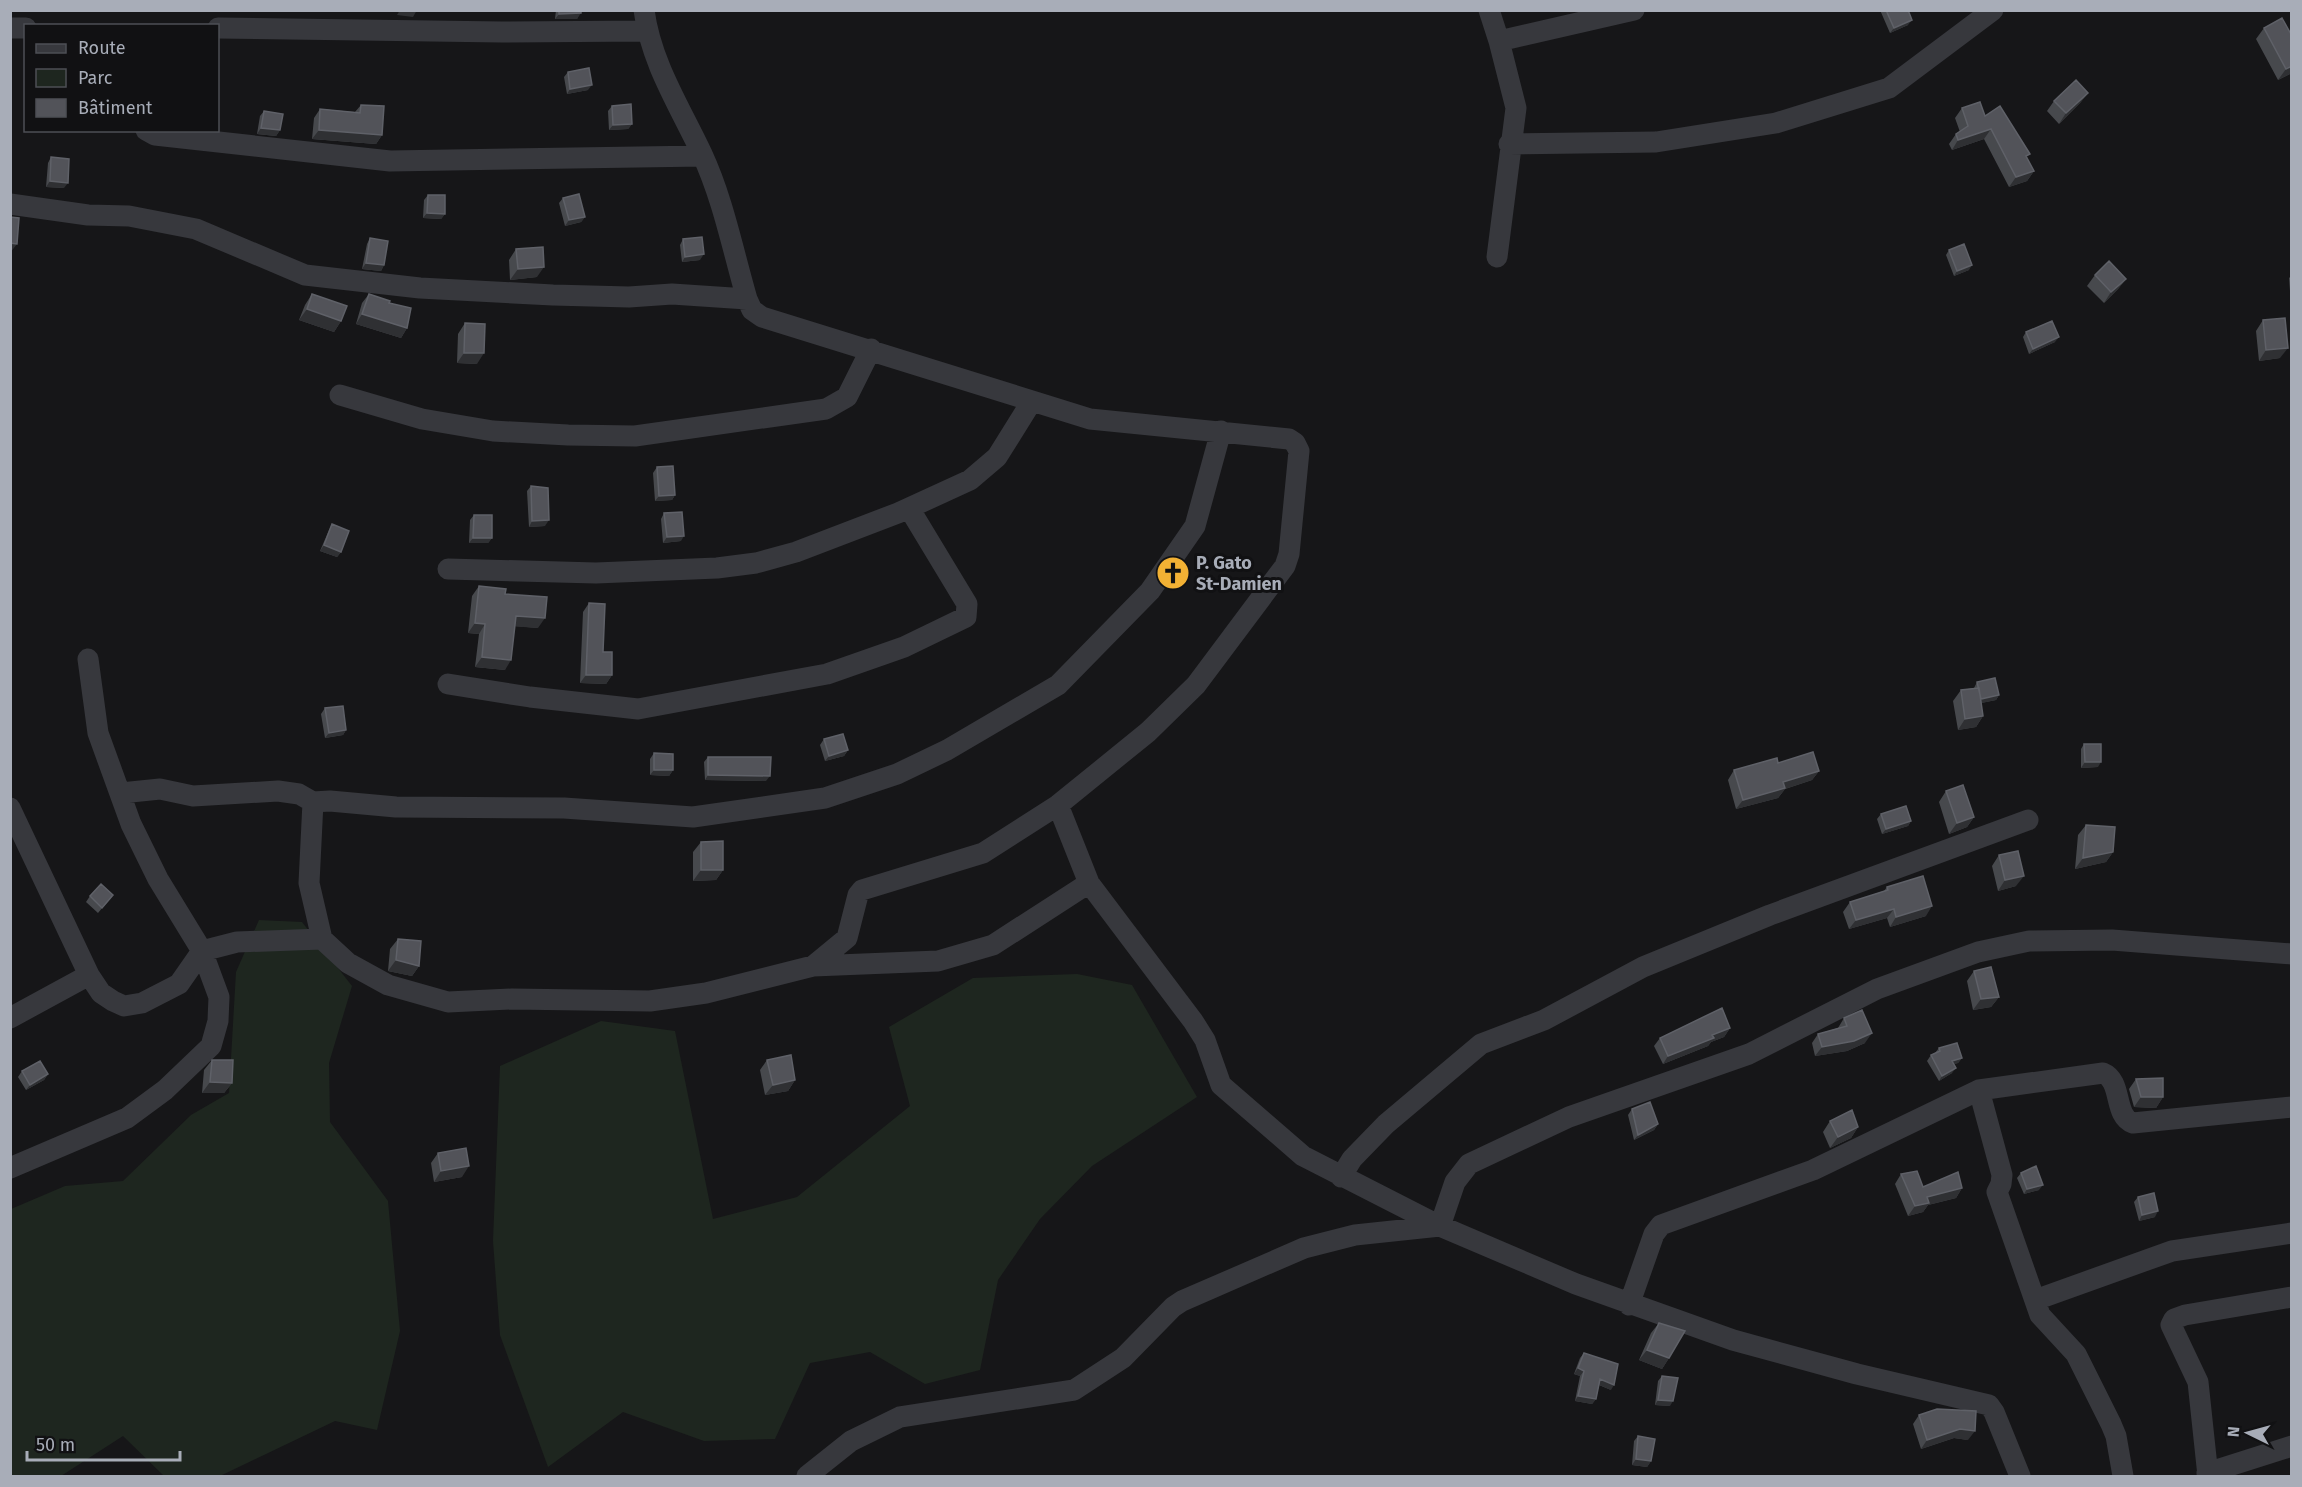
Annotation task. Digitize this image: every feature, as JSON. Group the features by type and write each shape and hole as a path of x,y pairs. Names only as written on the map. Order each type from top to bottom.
{"street":[{"path":"1489,10 1500,40 1516,108 1509,144 1497,257"},
{"path":"1500,40 1634,10"},
{"path":"1509,144 1656,142 1776,123 1889,88 1993,10"},
{"path":"219,28 502,32 645,21 668,86 703,156 719,201 747,298 752,310 762,317 871,349 928,370 1090,419 1221,431 1289,439 1295,443 1299,451 1289,554 1285,566 1196,685 1148,732 1058,805 983,853 862,890 858,895 847,938 813,966"},
{"path":"150,132 155,135 390,161 703,156"},
{"path":"10,204 88,215 129,216 196,229 305,275 420,288 553,295 629,297 672,294 747,298"},
{"path":"340,395 422,419 493,431 635,436 826,409 847,397 871,349"},
{"path":"448,569 596,573 727,567 796,552 909,508 970,480 997,457 1032,401"},
{"path":"121,793 160,789 193,796 278,791 299,794 313,802 330,801 396,807 564,808 700,817 825,798 897,774 947,750 1058,685 1150,591 1195,526 1221,431"},
{"path":"448,684 530,698 631,710 827,674 904,647 966,617 968,611 967,604 909,508"},
{"path":"10,1168 127,1118 165,1090 211,1046 218,1021 219,997 202,951 158,879 131,825 98,733 88,659"},
{"path":"313,802 309,883 322,939 348,963 388,985 448,1002 512,999 650,1001 706,993 813,966 929,962 993,945 1089,883"},
{"path":"1058,805 1089,883 1193,1021 1205,1040 1221,1084 1303,1156 1440,1226 1629,1305 1756,1347 1989,1405 2020,1476"},
{"path":"10,808 18,820 89,975 101,993 112,1002 124,1006 142,1003 179,984 202,951 237,942 322,939"},
{"path":"1341,1177 1352,1159 1386,1124 1481,1044 1544,1020 1643,967 1770,915 2028,820"},
{"path":"1440,1226 1455,1182 1470,1164 1569,1117 1749,1054 1877,988 1978,952 2029,941 2112,940 2292,954"},
{"path":"10,1018 89,975"},
{"path":"1629,1305 1654,1233 1661,1225 1813,1170 1979,1090 2103,1073 2111,1079 2125,1118 2133,1123 2292,1107"},
{"path":"1979,1090 2002,1175 2001,1184 1996,1192 2035,1300 2047,1325 2076,1354 2116,1436 2123,1476"},
{"path":"807,1476 851,1441 900,1417 1074,1390 1123,1358 1173,1307 1261,1264 1304,1248 1355,1235 1440,1226"},
{"path":"2035,1300 2172,1251 2292,1233"},
{"path":"2292,1297 2186,1315 2174,1319 2171,1325 2198,1382 2208,1475 2292,1446"}],"green space":[{"path":"259,920 302,922 352,986 329,1063 330,1122 388,1201 400,1331 377,1430 335,1421 220,1476 164,1476 123,1436 61,1476 11,1476 11,1209 65,1186 123,1181 191,1115 229,1093 236,972"},
{"path":"1077,974 1132,985 1197,1097 1092,1166 1040,1219 998,1280 980,1370 925,1384 870,1352 810,1363 775,1439 704,1441 623,1412 548,1467 500,1335 493,1241 500,1066 601,1021 675,1031 713,1219 797,1197 910,1106 889,1027 973,978"}],"building":[{"path":"559,10 581,10 581,13 559,14"},
{"path":"1886,10 1908,10 1912,20 1894,28"},
{"path":"2282,18 2292,36 2292,66 2286,69 2264,28"},
{"path":"589,68 592,85 570,89 568,72"},
{"path":"2076,80 2088,93 2066,113 2054,101"},
{"path":"1980,102 1985,116 2000,106 2030,154 2026,156 2034,171 2016,177 1991,129 1958,140 1956,134 1968,126 1962,108"},
{"path":"631,104 632,124 613,125 612,106"},
{"path":"361,105 384,106 382,135 319,130 320,109 360,113"},
{"path":"264,111 283,114 280,130 261,128"},
{"path":"51,157 69,159 68,183 50,181"},
{"path":"579,194 585,217 569,220 563,198"},
{"path":"428,195 445,195 445,214 427,213"},
{"path":"10,217 19,218 17,244 10,243"},
{"path":"702,237 704,254 685,257 683,239"},
{"path":"370,238 388,241 384,265 366,263"},
{"path":"1964,244 1972,265 1957,271 1949,250"},
{"path":"543,247 544,267 518,269 516,249"},
{"path":"2109,261 2126,279 2111,292 2095,275"},
{"path":"312,294 347,306 341,321 307,309"},
{"path":"369,294 390,301 389,303 411,308 407,328 362,314"},
{"path":"2285,318 2288,348 2266,350 2263,320"},
{"path":"2052,321 2059,337 2033,349 2026,332"},
{"path":"465,323 485,324 484,353 464,353"},
{"path":"673,466 675,495 659,496 657,467"},
{"path":"531,486 548,488 549,520 532,521"},
{"path":"682,512 684,536 667,537 664,513"},
{"path":"474,515 492,515 492,538 473,538"},
{"path":"332,524 349,531 341,552 324,545"},
{"path":"479,586 506,589 505,594 547,597 545,618 516,616 511,660 482,657 485,624 475,623"},
{"path":"589,603 605,604 603,652 612,652 612,675 586,675"},
{"path":"1995,678 1999,695 1981,699 1977,682"},
{"path":"1979,688 1983,716 1965,719 1961,690"},
{"path":"343,706 346,730 329,733 325,708"},
{"path":"843,734 848,750 829,756 824,739"},
{"path":"2084,744 2101,744 2101,762 2085,762"},
{"path":"1813,752 1819,771 1783,782 1785,788 1743,800 1734,770 1777,758 1778,763"},
{"path":"654,753 673,754 673,770 654,770"},
{"path":"708,757 771,757 770,776 708,775"},
{"path":"1963,785 1974,817 1957,823 1946,791"},
{"path":"1906,806 1911,821 1886,829 1881,814"},
{"path":"2086,825 2115,827 2113,852 2083,858"},
{"path":"723,841 723,870 701,870 701,842"},
{"path":"2018,851 2024,876 2005,880 1999,855"},
{"path":"1923,876 1932,906 1896,917 1894,909 1856,920 1850,902"},
{"path":"101,884 113,895 102,908 90,896"},
{"path":"398,939 421,941 419,966 396,960"},
{"path":"1991,967 1999,997 1981,999 1974,971"},
{"path":"1722,1008 1730,1028 1712,1035 1714,1038 1668,1056 1660,1038"},
{"path":"1862,1010 1872,1033 1854,1041 1822,1047 1818,1034 1847,1026 1844,1018"},
{"path":"1957,1043 1962,1058 1952,1061 1956,1068 1942,1076 1931,1055 1940,1051 1939,1048"},
{"path":"791,1055 795,1080 773,1085 767,1060"},
{"path":"212,1060 233,1060 232,1083 210,1082"},
{"path":"40,1061 48,1074 30,1085 22,1071"},
{"path":"2163,1078 2163,1097 2141,1097 2136,1079"},
{"path":"1650,1102 1658,1124 1638,1135 1632,1109"},
{"path":"1852,1110 1858,1127 1838,1137 1830,1121"},
{"path":"466,1148 469,1166 441,1171 438,1153"},
{"path":"2036,1166 2043,1185 2027,1189 2021,1173"},
{"path":"1917,1171 1923,1187 1958,1172 1962,1188 1927,1197 1929,1203 1915,1206 1901,1174"},
{"path":"2154,1193 2158,1211 2142,1215 2138,1197"},
{"path":"1659,1323 1685,1331 1669,1358 1647,1350"},
{"path":"1584,1353 1618,1364 1614,1385 1600,1379 1596,1399 1578,1396 1584,1371 1578,1368"},
{"path":"1662,1376 1678,1378 1673,1401 1658,1400"},
{"path":"1937,1409 1976,1411 1975,1431 1960,1429 1927,1440 1919,1415"},
{"path":"1638,1436 1655,1439 1651,1461 1636,1459"}],"place":[{"name":"P. Gato St-Damien","path":"1173,573"}]}
